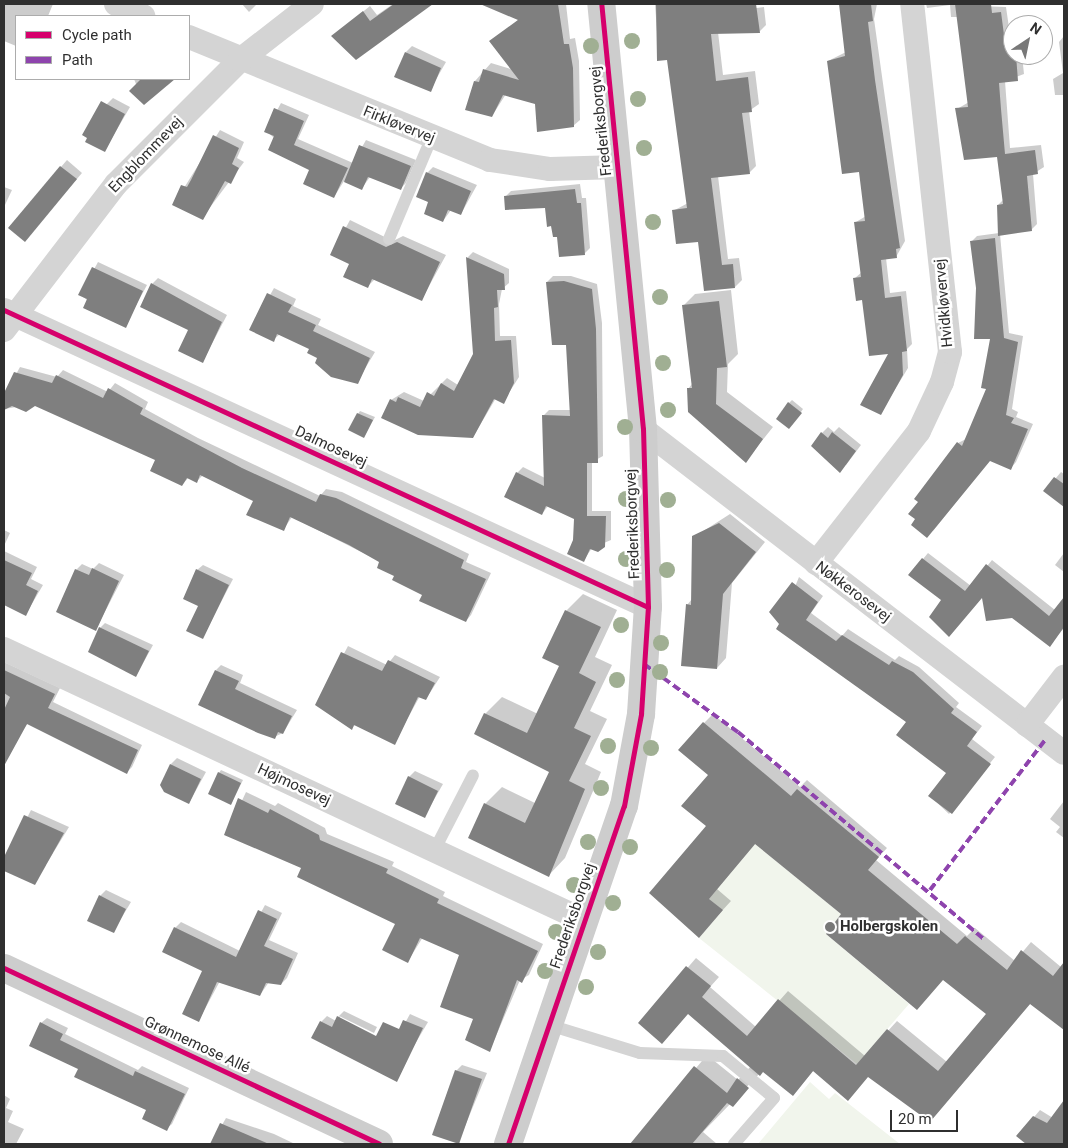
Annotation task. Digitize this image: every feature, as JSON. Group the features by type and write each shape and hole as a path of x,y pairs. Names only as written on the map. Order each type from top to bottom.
{"street":[{"path":"116,4 141,15"},
{"name":"Engblommevej","path":"7,318 116,184 240,60 312,4"},
{"name":"Frederiksborgvej","path":"508,1144 624,806 641,714 648,607 643,430 619,167 601,4"},
{"name":"Hvidkløvervej","path":"816,564 919,431 942,382 950,352 912,4"},
{"name":"Firkløvervej","path":"190,37 432,139 506,162 550,169 619,167"},
{"name":"Dalmosevej","path":"7,318 648,607"},
{"name":"Nøkkerosevej","path":"643,430 1064,752"},
{"name":"Højmosevej","path":"4,649 585,921"},
{"path":"1027,725 1064,677"},
{"name":"Grønnemose Allé","path":"4,968 379,1144"}],"lane":[{"path":"389,239 432,139"},
{"path":"434,851 472,775"},
{"path":"549,1025 640,1053 723,1056 774,1098 734,1144"}],"shaded area":[{"path":"755,844 841,914 826,934 909,1004 857,1064 699,938 723,910 709,899"},
{"path":"810,1082 829,1099 835,1093 900,1144 758,1144"}],"building":[{"path":"394,4 433,4 356,60 331,36 363,11 370,21"},
{"path":"480,4 558,4 564,44 569,44 573,68 574,127 537,132 535,104 503,95 492,117 465,110 474,81 479,82 483,69 519,80 489,41 518,20"},
{"path":"656,4 756,4 760,33 711,34 716,81 748,77 752,112 742,113 750,174 711,178 722,265 733,264 735,288 704,291 698,242 676,244 672,210 687,208 667,60 657,61"},
{"path":"839,4 871,4 873,21 868,22 900,248 896,249 897,258 881,260 885,298 901,296 907,351 902,352 903,375 881,415 860,405 888,354 869,356 862,300 856,301 853,278 861,277 854,222 865,221 859,172 842,174 827,61 845,56"},
{"path":"955,4 991,4 992,13 1001,12 1003,65 1017,65 1018,81 999,83 1005,154 1035,150 1038,174 1027,176 1032,231 998,236 997,205 1003,204 997,157 964,160 955,108 968,107"},
{"path":"405,52 441,68 431,92 394,77"},
{"path":"140,80 174,80 144,105 129,91"},
{"path":"101,101 125,114 105,152 85,142 87,138 82,135"},
{"path":"274,108 304,121 294,145 348,168 334,198 303,184 309,170 268,150 274,136 264,132"},
{"path":"213,135 239,148 232,164 239,168 231,184 225,181 203,220 172,205 181,185 187,187"},
{"path":"359,145 411,166 401,190 368,177 362,190 344,182"},
{"path":"60,166 77,179 25,242 8,228"},
{"path":"426,172 471,191 461,215 448,210 443,222 424,214 428,202 416,197"},
{"path":"575,189 577,203 581,203 585,255 559,257 557,237 553,237 551,226 547,227 545,208 505,210 504,196"},
{"path":"343,226 386,247 397,242 440,262 422,301 372,279 368,288 343,277 349,264 330,255"},
{"path":"995,238 1004,338 1018,342 1006,415 1014,418 1011,423 1028,429 1011,470 990,461 927,538 911,525 915,519 908,514 918,502 914,499 957,442 962,446 986,389 981,388 990,339 974,339 976,288 970,241"},
{"path":"466,257 504,274 505,290 497,290 498,307 494,308 495,341 511,340 514,383 504,404 494,399 473,438 418,435 381,418 390,399 396,402 398,397 420,407 427,392 434,396 441,383 454,391 473,354"},
{"path":"92,267 143,291 126,328 83,308 87,299 78,295"},
{"path":"564,281 592,289 596,329 598,463 587,463 587,516 606,516 605,547 598,552 590,549 584,562 567,554 573,540 574,519 546,506 542,515 504,497 516,472 544,486 542,415 570,416 566,345 552,345 546,282"},
{"path":"151,283 222,322 203,363 178,351 188,330 140,307"},
{"path":"267,293 292,305 288,312 316,325 313,331 370,358 358,384 331,377 315,363 317,358 307,353 309,349 277,334 274,342 249,330"},
{"path":"719,301 727,367 717,368 716,404 763,439 746,463 688,412 687,388 692,388 682,305"},
{"path":"14,372 52,383 56,375 103,398 108,388 143,408 140,414 242,468 316,502 320,494 336,498 464,560 461,568 486,579 466,622 419,601 422,595 392,580 394,576 377,568 379,562 349,545 290,517 284,531 246,515 253,501 200,475 197,483 187,478 182,486 150,471 155,460 35,406 26,412 12,406 4,410 4,393"},
{"path":"788,402 802,413 789,429 776,419"},
{"path":"357,413 373,420 364,438 348,430"},
{"path":"821,432 828,438 832,432 856,451 840,473 811,446"},
{"path":"1054,477 1064,484 1064,507 1043,491"},
{"path":"719,523 756,552 723,594 717,669 681,666 686,604 691,605 692,536"},
{"path":"922,558 965,591 986,564 1049,616 1064,597 1064,627 1050,647 1012,618 986,621 982,598 949,637 929,617 941,600 908,575"},
{"path":"4,560 32,573 26,585 38,591 26,616 4,605"},
{"path":"92,568 119,581 96,631 56,612 75,569 89,575"},
{"path":"196,569 229,585 203,639 186,631 198,606 183,599"},
{"path":"792,582 818,602 806,620 836,641 842,635 889,665 892,661 913,672 954,709 951,713 977,732 967,746 991,764 952,814 928,796 946,773 896,735 906,722 776,629 779,624 769,612"},
{"path":"565,610 601,627 579,673 596,682 574,728 591,736 569,781 585,789 549,877 468,838 484,803 525,823 549,772 474,734 484,713 527,733 559,666 542,658"},
{"path":"99,627 149,651 136,677 88,652"},
{"path":"341,652 382,671 388,660 435,683 426,700 418,697 395,745 354,725 352,730 315,705"},
{"path":"4,670 55,694 48,708 138,750 127,774 27,724 4,766 4,710 10,697 4,693"},
{"path":"215,670 239,681 235,689 292,716 283,734 278,732 275,739 198,705"},
{"path":"703,722 791,796 797,789 879,857 868,870 957,944 965,936 1007,970 1021,950 1053,976 1064,962 1064,1030 1030,1004 930,1122 868,1077 848,1101 813,1071 793,1096 763,1072 760,1076 688,1014 662,1044 638,1023 686,966 711,986 702,997 747,1036 778,999 856,1065 887,1029 938,1071 986,1014 943,980 917,1010 826,934 841,914 755,844 709,899 723,910 699,938 649,893 706,826 681,806 708,775 678,750"},
{"path":"170,764 201,779 189,804 164,792 160,785"},
{"path":"218,772 241,783 231,805 208,794"},
{"path":"408,776 438,791 425,818 395,804"},
{"path":"238,798 268,813 270,809 319,835 320,840 388,869 386,873 439,899 437,903 538,951 522,983 517,980 490,1052 465,1040 473,1019 440,1007 459,955 420,938 408,963 382,950 395,924 297,877 301,868 224,835"},
{"path":"24,815 64,833 35,885 4,871 4,857"},
{"path":"99,895 126,909 114,933 87,921"},
{"path":"258,910 277,919 264,946 293,959 281,985 266,983 260,996 217,982 199,1022 182,1014 202,971 162,952 174,927 236,957"},
{"path":"337,1016 376,1036 383,1022 399,1029 403,1020 423,1028 397,1082 311,1038 320,1021 332,1027"},
{"path":"40,1022 63,1034 60,1040 133,1076 135,1071 185,1094 167,1131 142,1119 146,1110 74,1077 78,1069 29,1046"},
{"path":"694,1066 727,1093 737,1078 749,1088 733,1107 727,1103 692,1144 630,1144"},
{"path":"455,1070 482,1079 459,1144 432,1135"},
{"path":"1064,1100 1064,1144 1026,1144 1016,1136 1033,1116 1047,1123"},
{"path":"220,1123 269,1144 210,1144"}],"marked path":[{"path":"644,664 738,732 984,939"},
{"path":"930,890 1046,739"}],"cycle path":[{"path":"508,1144 624,806 641,714 648,607 643,429 601,4"},
{"path":"4,310 648,607"},
{"path":"4,968 379,1144"}],"place":[{"name":"Holbergskolen","path":"830,927"}]}
